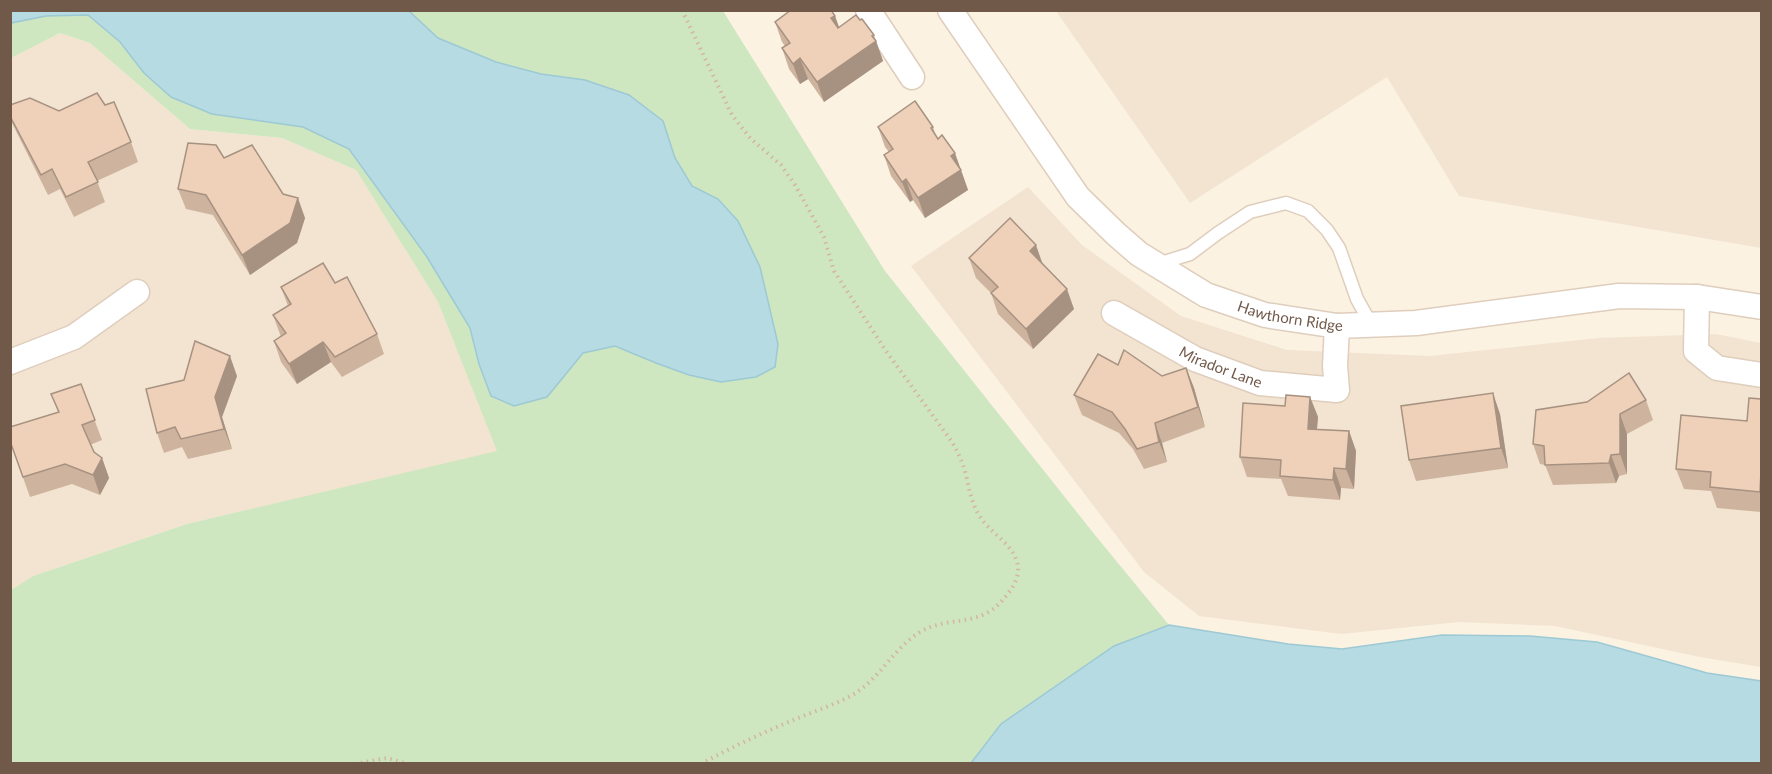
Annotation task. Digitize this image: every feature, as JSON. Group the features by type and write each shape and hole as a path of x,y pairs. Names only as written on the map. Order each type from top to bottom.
{"street":[{"path":"868,10 912,77"},
{"name":"Hawthorn Ridge","path":"950,10 1078,197 1138,254 1206,295 1266,315 1337,326 1416,323 1619,296 1697,297 1761,307"},
{"path":"10,362 74,337 137,292"},
{"path":"1697,297 1696,351 1717,368 1761,375"},
{"name":"Mirador Lane","path":"1114,313 1195,358 1260,383 1337,390 1335,366 1337,326"}],"lane":[{"path":"1155,264 1190,254 1250,212 1286,203 1308,211 1327,230 1339,248 1357,299 1371,324"}],"path":[{"path":"682,10 732,115 750,138 780,165 795,185 824,237 834,271 886,351 952,442 966,474 974,508 1014,555 1018,572 1008,593 987,614 973,619 933,625 909,641 854,693 754,736 701,764"},
{"path":"355,764 379,758 408,764"}],"shaded area":[{"path":"1056,11 1761,11 1761,248 1459,196 1387,77 1190,203"},
{"path":"60,33 90,43 190,129 282,138 356,170 438,302 498,452 187,524 33,576 11,590 11,58"},
{"path":"1028,187 1082,245 1181,316 1287,350 1430,356 1598,338 1716,334 1761,343 1761,667 1700,657 1555,626 1459,622 1341,634 1199,616 1144,572 911,266"}],"green space":[{"path":"11,11 723,11 885,271 1169,625 1288,644 1342,649 1442,635 1530,636 1597,642 1707,673 1761,681 1761,763 11,763 11,590 33,576 187,524 497,451 438,302 356,170 282,138 190,129 90,43 60,33 11,58"}],"water":[{"path":"10,11 409,11 438,38 496,62 541,74 585,80 629,95 663,121 675,158 692,186 718,199 738,221 760,267 778,344 775,367 756,377 721,382 689,375 615,346 583,353 547,397 514,406 491,396 479,364 470,328 427,257 349,149 303,127 212,114 171,97 144,73 120,42 88,15 46,16 11,23"},
{"path":"1169,625 1288,644 1342,649 1442,635 1530,636 1597,642 1707,673 1761,681 1761,763 971,763 1001,724 1114,646"}],"building":[{"path":"791,10 831,10 835,16 831,18 838,28 856,15 860,20 862,19 876,41 817,82 800,58 793,64 782,48 790,43 775,22"},
{"path":"97,93 105,105 114,102 131,142 88,162 98,182 66,197 52,169 41,175 10,116 10,105 30,98 59,111"},
{"path":"915,101 933,127 931,128 938,139 942,135 955,153 951,156 961,170 918,198 906,179 902,182 884,155 893,149 878,127"},
{"path":"188,143 216,145 224,158 252,145 283,194 298,198 290,223 242,255 206,195 178,189"},
{"path":"1010,218 1036,245 1030,251 1067,289 1026,329 991,293 998,287 969,258"},
{"path":"323,263 335,283 347,277 377,334 335,357 323,342 289,364 274,341 286,333 273,315 291,304 281,287"},
{"path":"195,341 230,356 215,397 224,429 181,439 175,427 157,433 146,389 184,380"},
{"path":"1124,350 1162,376 1186,368 1198,407 1155,423 1159,442 1137,449 1112,412 1074,395 1098,354 1118,365"},
{"path":"1629,373 1646,400 1620,414 1620,454 1611,455 1609,463 1545,465 1544,446 1533,444 1536,410 1587,402"},
{"path":"81,384 95,420 82,425 94,452 102,458 93,475 65,464 23,477 10,441 10,427 59,412 51,394"},
{"path":"1493,393 1501,448 1409,460 1401,406"},
{"path":"1286,395 1310,397 1308,429 1349,431 1346,469 1334,468 1333,480 1280,476 1281,460 1240,457 1243,403 1285,406"},
{"path":"1749,398 1761,399 1760,492 1710,487 1711,472 1676,469 1681,415 1747,421"}]}
